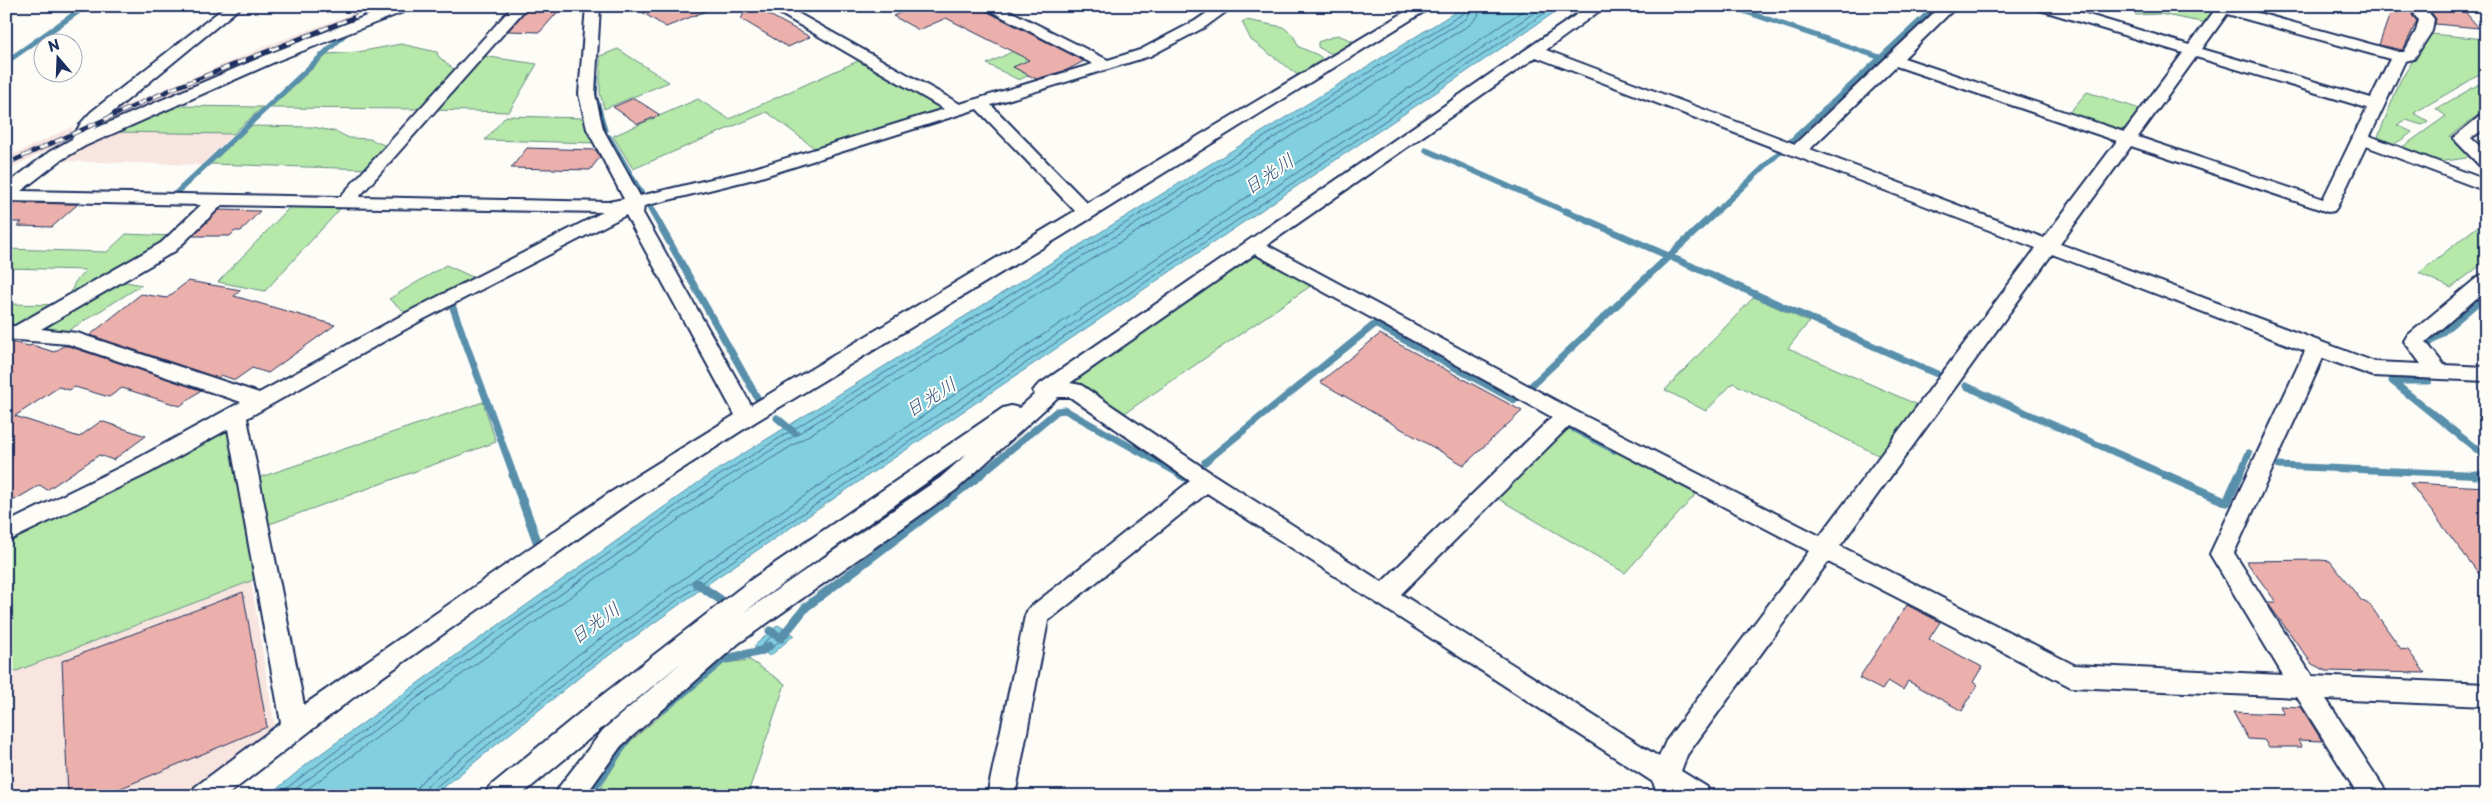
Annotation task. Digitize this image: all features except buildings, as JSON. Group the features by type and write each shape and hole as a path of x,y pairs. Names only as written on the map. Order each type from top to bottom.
{"street":[{"path":"79,142 87,127 97,116 235,6"},
{"path":"6,195 54,156 79,142 274,58 406,6"},
{"path":"345,202 522,6"},
{"path":"593,6 587,94 595,130 635,203 634,213 747,417"},
{"path":"774,6 958,110"},
{"path":"988,6 1108,66"},
{"path":"499,796 601,711 761,586 1599,6"},
{"path":"1798,151 1950,6"},
{"path":"2042,6 2376,105"},
{"path":"1667,786 1676,749 2225,8 2399,57 2409,56 2424,31 2427,19 2421,15 2422,6"},
{"path":"6,195 608,207 635,203 658,199 786,164 958,110 1108,66 1145,53 1219,8"},
{"path":"206,796 295,726 616,500 747,417 1087,213 1418,8"},
{"path":"1534,51 2373,369 2486,374"},
{"path":"1894,60 2328,206 2399,57"},
{"path":"980,104 1087,213"},
{"path":"2486,120 2461,138 2486,162"},
{"path":"2361,138 2486,186"},
{"path":"10,334 168,247 217,200"},
{"path":"9,530 141,467 455,295 635,203"},
{"path":"1254,246 1567,416 2071,676 2486,695"},
{"path":"2438,372 2414,341 2486,280"},
{"path":"10,334 70,338 260,401"},
{"path":"2317,348 2222,554 2375,796"},
{"path":"569,796 612,738 730,636 948,484 1052,390 1074,390 1206,481 1385,594 1667,786 1697,796"},
{"path":"236,414 295,726"},
{"path":"1385,594 1567,416"},
{"path":"1001,796 1037,616 1206,481"}],"shaded area":[{"path":"373,6 395,6 98,129 103,115 269,45"},
{"path":"74,126 65,142 6,170 6,158"},
{"path":"116,132 233,134 201,165 63,161 78,150"},
{"path":"251,581 275,727 191,796 6,796 6,675"}],"green space":[{"path":"2132,6 2216,7 2206,23 2160,14 2136,15"},
{"path":"1246,20 1283,27 1293,35 1299,47 1318,55 1324,60 1322,64 1299,76 1251,40 1242,22"},
{"path":"2430,34 2486,39 2486,71 2414,113 2428,121 2422,125 2406,120 2397,125 2412,132 2395,143 2386,144 2378,137 2400,81"},
{"path":"1338,35 1357,43 1338,53 1329,53 1318,47 1318,42"},
{"path":"1042,37 1074,53 1019,80 987,64"},
{"path":"401,44 437,52 438,56 457,72 425,109 270,108 328,54 358,52"},
{"path":"618,49 669,82 604,109 600,93 600,56"},
{"path":"483,56 537,64 509,112 434,110"},
{"path":"860,60 946,108 943,112 817,150 767,112 633,169 613,136 698,99 729,119"},
{"path":"2486,80 2486,109 2450,136 2469,156 2439,162 2401,148 2446,116 2436,109"},
{"path":"2087,92 2140,109 2124,129 2112,129 2068,114"},
{"path":"175,106 263,107 233,134 116,132"},
{"path":"506,116 585,118 596,143 485,140"},
{"path":"251,126 313,127 337,132 349,138 370,139 391,148 372,169 210,164"},
{"path":"290,207 341,208 265,291 218,282"},
{"path":"2483,222 2486,224 2486,261 2451,288 2419,273"},
{"path":"126,234 172,236 162,245 79,293 71,292 75,282 86,270 6,268 6,249 107,252"},
{"path":"1255,256 1312,285 1125,413 1076,381 1079,370 1240,257"},
{"path":"446,265 477,279 409,315 389,299"},
{"path":"116,280 142,285 66,332 34,330"},
{"path":"1754,297 1809,322 1788,348 1918,405 1880,456 1733,383 1706,411 1665,390"},
{"path":"6,304 62,305 17,327 6,326"},
{"path":"483,402 496,442 267,525 258,478"},
{"path":"232,424 262,573 251,581 6,675 6,540"},
{"path":"1571,429 1696,494 1625,573 1497,498 1566,431"},
{"path":"750,660 785,684 747,796 596,796 628,743 723,663"}],"water":[{"name":"日光川","path":"1465,6 1564,6 719,576 586,672 433,796 268,796 311,761 462,651 709,475"},
{"path":"778,625 794,635 770,656 754,646"}],"waterway":[{"path":"6,62 86,6"},
{"path":"1729,6 1879,57"},
{"path":"1789,143 1936,6"},
{"path":"174,195 346,33"},
{"path":"596,77 595,95 605,131"},
{"path":"609,137 643,196"},
{"path":"1426,150 1569,213"},
{"path":"1715,213 1781,151"},
{"path":"650,207 652,211"},
{"path":"652,211 758,399"},
{"path":"1566,211 1669,256"},
{"path":"1669,256 1717,211"},
{"path":"1531,386 1669,256"},
{"path":"1669,256 1937,374"},
{"path":"2430,351 2426,346 2486,295"},
{"path":"452,305 514,476"},
{"path":"1205,462 1375,324 1514,400 1519,397"},
{"path":"2428,381 2392,381 2486,457"},
{"path":"1966,386 2168,476"},
{"path":"979,476 1057,411 1065,410 1183,476"},
{"path":"777,418 795,433"},
{"path":"1574,429 1614,450"},
{"path":"2239,476 2249,453"},
{"path":"2279,466 2486,475 2475,475"},
{"path":"513,475 537,541"},
{"path":"770,631 781,638 806,607 980,475"},
{"path":"2165,475 2227,502 2239,475"},
{"path":"696,583 721,600"},
{"path":"663,709 722,660 761,651 769,646"},
{"path":"592,791 627,739"}],"railway":[{"path":"6,164 172,89 382,6"}]}
